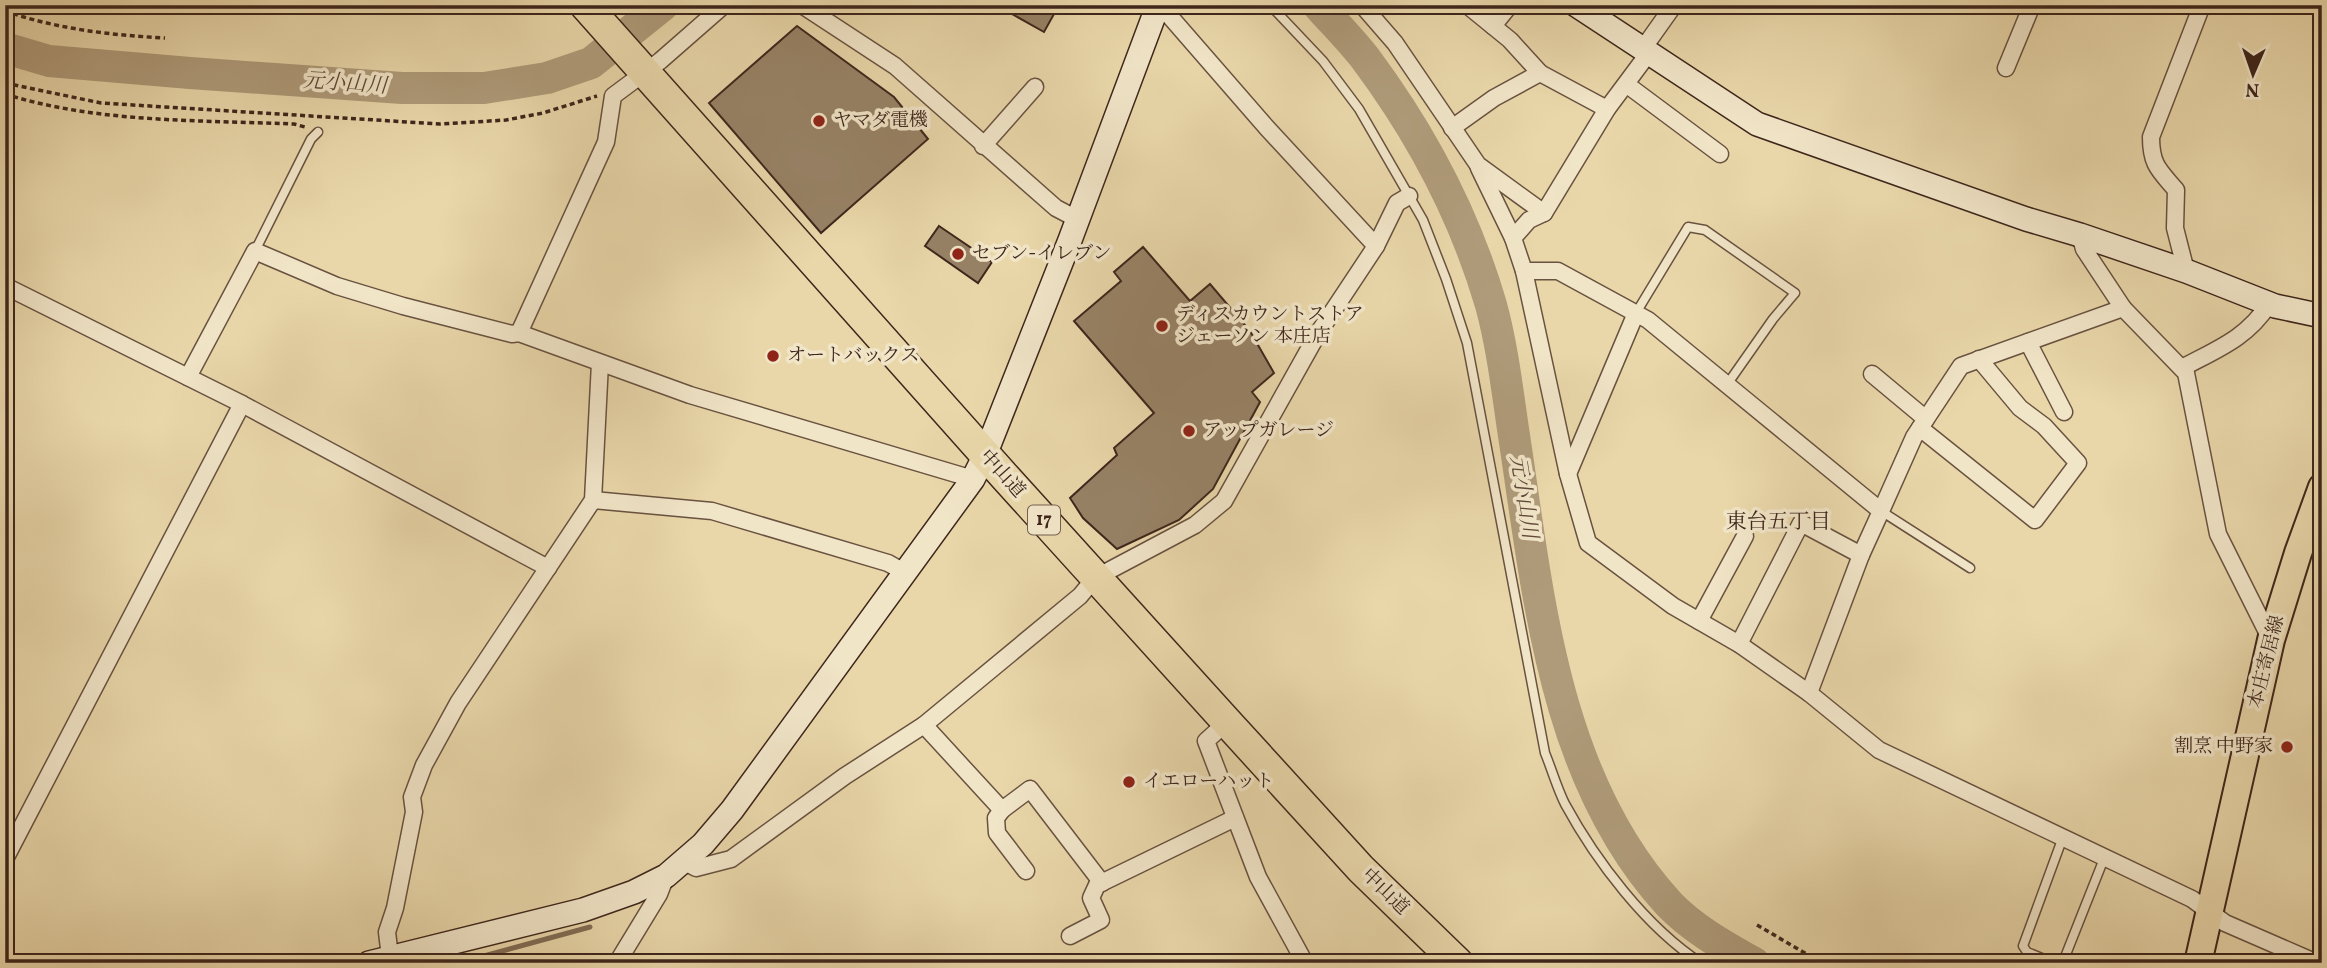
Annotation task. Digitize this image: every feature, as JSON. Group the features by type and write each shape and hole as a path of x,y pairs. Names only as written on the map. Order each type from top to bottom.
{"highway":[{"name":"中山道","path":"601,14 643,70 979,467 1095,578 1361,869 1458,963"}],"main road":[{"name":"本庄寄居線","path":"2198,963 2271,640 2322,487"}],"street":[{"path":"519,333 606,142 613,96 723,5"},
{"path":"802,5 895,65 983,146 1056,208 1077,219"},
{"path":"600,363 593,500 458,703 424,765 412,797 414,812 395,908 380,960 583,910 635,892 674,868 703,844 732,810 979,467 1159,5 1376,246"},
{"path":"1362,5 1395,43 1478,165 1513,238 1524,271 1568,474 1588,543 1673,606 1739,644 1809,693 1879,750 2105,856 2192,899 2225,922 2316,963"},
{"path":"1466,5 1510,40 1540,73 1607,110"},
{"path":"1493,26 1510,5"},
{"path":"1513,238 1529,220 1544,214 1674,5"},
{"path":"2006,68 2032,5"},
{"path":"2186,271 2175,228 2176,190 2157,168 2151,156 2151,137 2202,5"},
{"path":"1582,7 1645,52 1757,124 1965,198 2186,271 2269,304 2322,316"},
{"path":"1452,128 1494,98 1540,73"},
{"path":"1626,85 1720,154"},
{"path":"983,146 1035,87"},
{"path":"1478,165 1544,214"},
{"path":"674,868 696,868 731,859 845,776 924,725 1080,596 1095,578 1195,525 1224,501 1317,335 1376,246 1397,203 1409,196"},
{"path":"2080,235 2084,249 2123,308 2186,373 2218,534 2271,640"},
{"path":"188,377 255,251 337,286 403,306 512,334 519,333 690,395 979,467"},
{"path":"1524,271 1558,271 1648,320 1881,512"},
{"path":"5,286 242,404 548,568"},
{"path":"2182,368 2239,338 2269,304"},
{"path":"1809,693 1861,555 1923,424 1961,366 2123,308"},
{"path":"1568,474 1636,313"},
{"path":"2028,342 2064,412"},
{"path":"1872,374 1923,424 2035,520 2078,463 2044,426 2021,408 1979,359"},
{"path":"5,859 242,404"},
{"path":"593,500 712,511 888,563 904,572"},
{"path":"1739,644 1801,523 1861,555"},
{"path":"1699,621 1745,536"},
{"path":"1227,722 1206,741 1258,877 1305,963"},
{"path":"924,725 1002,810"},
{"path":"1026,871 997,833 996,818 1002,810 1030,789 1102,883"},
{"path":"1070,936 1101,920 1091,898 1097,885 1235,818"},
{"path":"617,963 674,868"}],"lane":[{"path":"1270,5 1323,61 1352,100 1423,220 1433,243 1467,343 1545,753 1564,802 1588,843 1636,905 1665,935 1701,963"},
{"path":"255,251 311,139 318,132"},
{"path":"1636,313 1688,228 1705,230 1795,293 1773,319 1726,386"},
{"path":"1881,512 1970,568"},
{"path":"2063,837 2023,946 2027,952 2057,963 2063,962 2105,856"}],"path":[{"path":"5,11 59,26 110,34 165,38"},
{"path":"5,83 101,103 440,124 506,120 543,113 599,96 613,96"},
{"path":"5,94 91,112 294,124 318,132"},
{"path":"1757,925 1822,963"}],"building":[{"path":"996,5 1059,5 1044,32"},
{"name":"ヤマダ電機","path":"797,26 894,97 928,139 821,233 709,103"},
{"name":"セブン-イレブン","path":"939,226 992,262 978,283 925,246"},
{"path":"1143,247 1190,301 1210,284 1250,331 1274,373 1252,392 1260,402 1213,489 1179,520 1117,549 1083,518 1070,498 1117,455 1114,448 1154,413 1074,321 1121,281 1114,272"}],"waterway":[{"name":"元小山川","path":"5,48 49,61 190,73 402,88 484,88 547,78 591,63 663,5"},
{"name":"元小山川","path":"1318,5 1365,58 1405,116 1439,176 1480,272 1491,305 1501,351 1531,554 1556,680 1575,741 1599,799 1630,854 1669,904 1699,929 1754,963"},
{"path":"458,963 590,927"}],"place":[{"name":"ヤマダ電機","path":"819,121"},
{"name":"セブン-イレブン","path":"958,254"},
{"name":"ディスカウントストア ジェーソン 本庄店","path":"1162,326"},
{"name":"オートバックス","path":"773,356"},
{"name":"アップガレージ","path":"1189,431"},
{"name":"割烹 中野家","path":"2287,747"},
{"name":"イエローハット","path":"1129,782"}],"district":[{"name":"東台五丁目","path":"1778,522"}]}
